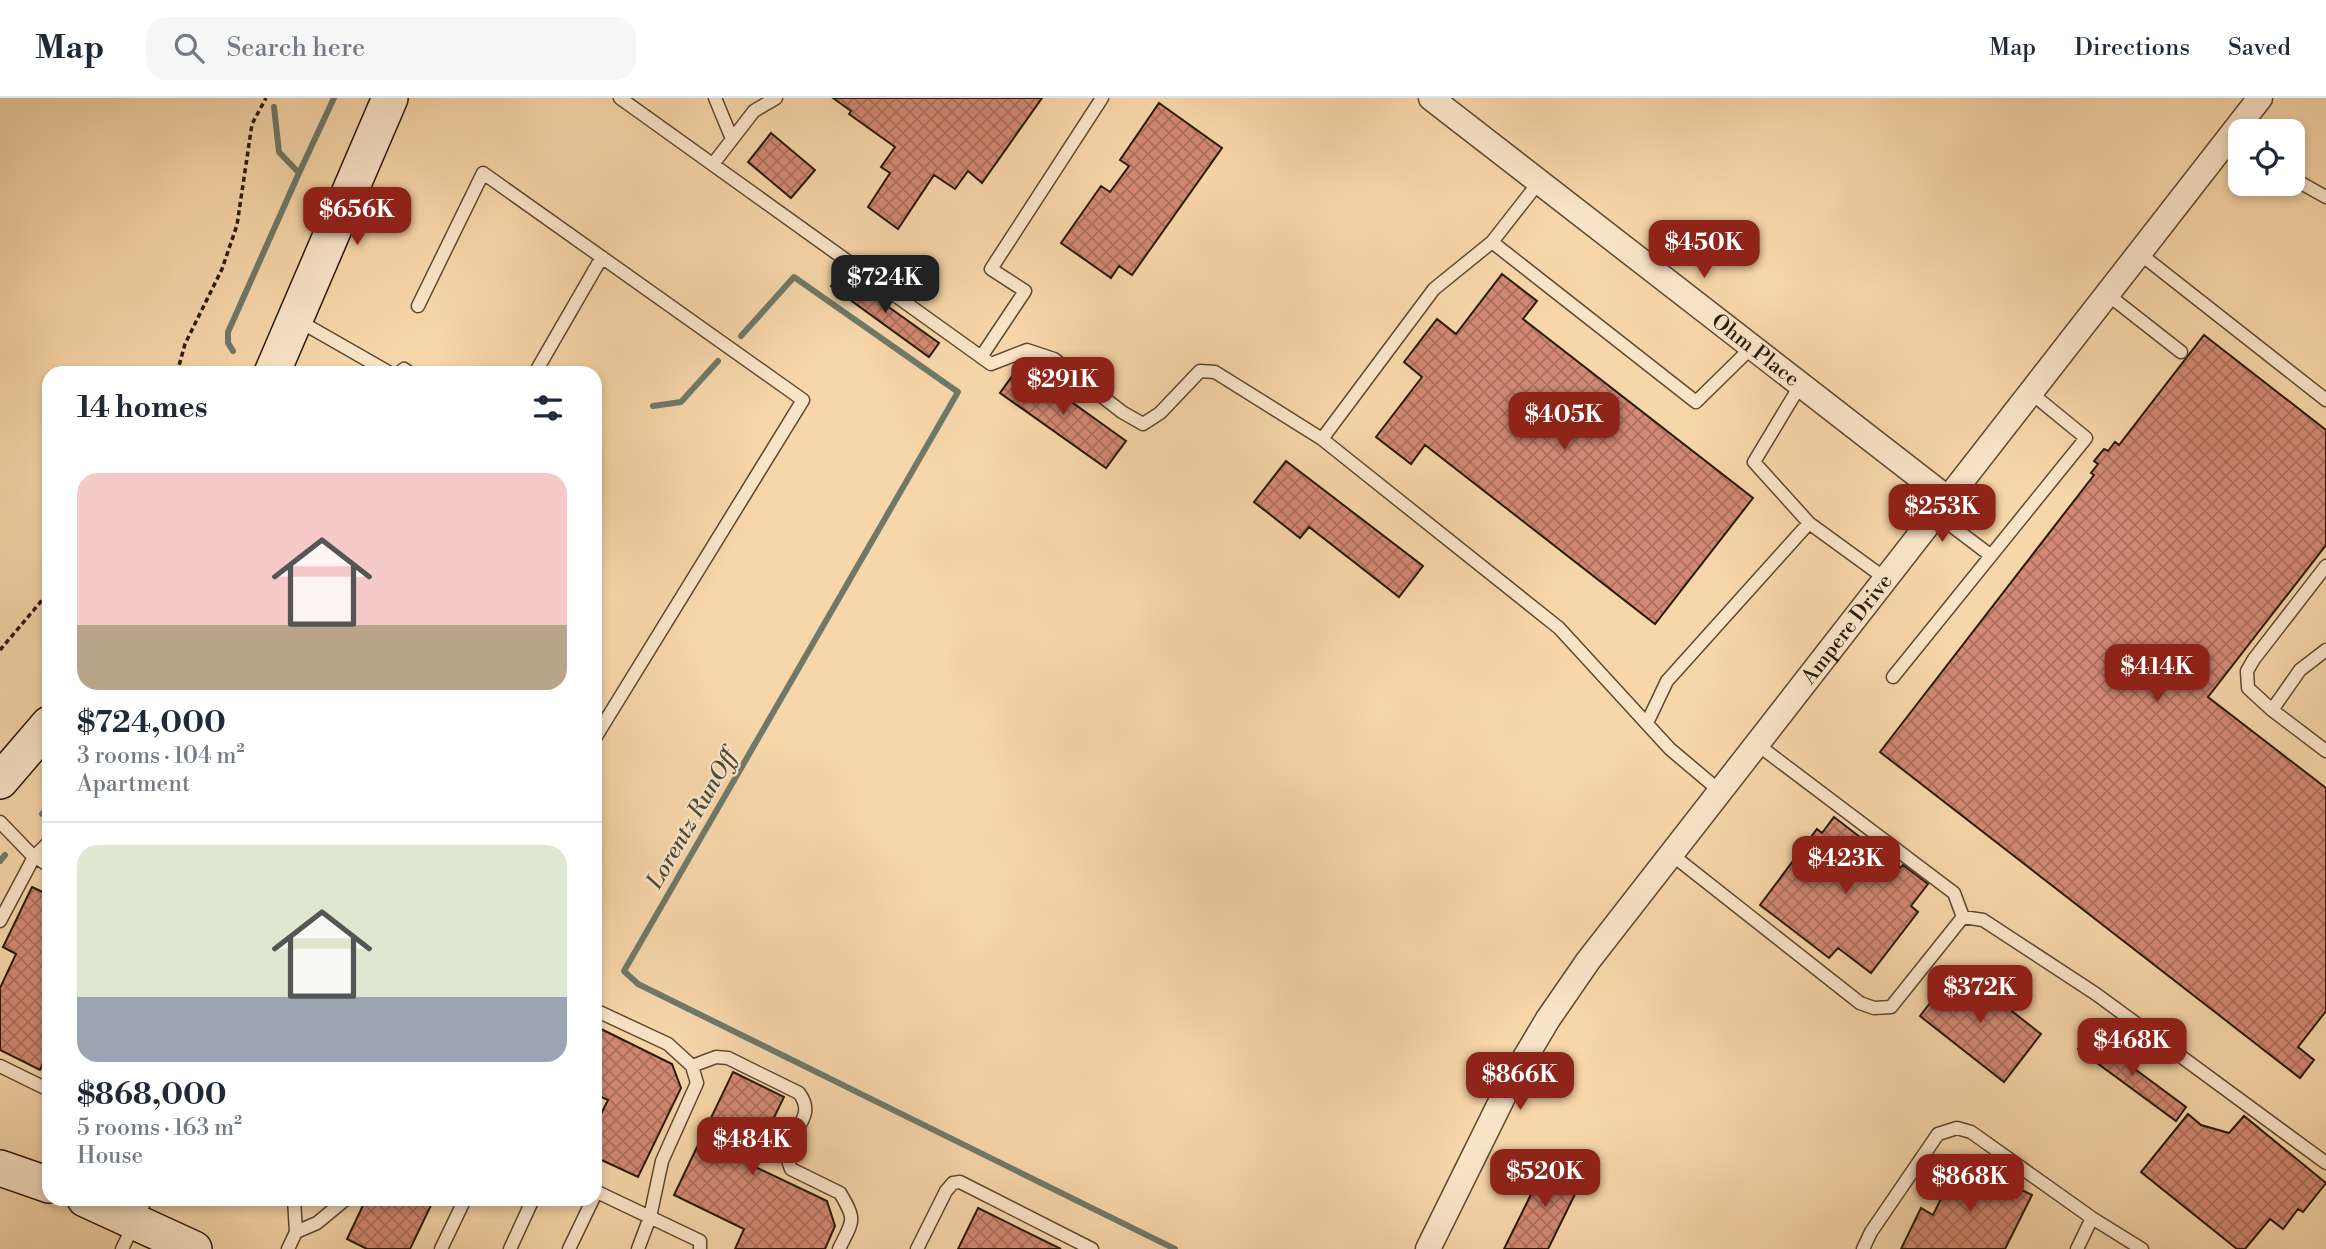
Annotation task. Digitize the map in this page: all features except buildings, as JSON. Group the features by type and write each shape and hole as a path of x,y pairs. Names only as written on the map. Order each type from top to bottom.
{"main road":[{"path":"275,366 390,98"},
{"path":"0,781 42,732"},
{"path":"0,1168 42,1183"},
{"path":"100,1206 194,1249"}],"street":[{"name":"Ohm Place","path":"1431,98 1801,384 1942,506"},
{"name":"Ampere Drive","path":"2247,119 2260,98"},
{"name":"Ampere Drive","path":"1428,1249 1511,1081 1548,1019 1588,961 2139,253 2228,147"}],"lane":[{"path":"620,98 639,104 713,164 991,364 1027,350 1054,359 1122,412 1143,424 1160,413 1200,371 1215,372 1322,439 1559,628 1670,749 1721,792"},
{"path":"715,98 732,139"},
{"path":"713,164 754,111 776,98"},
{"path":"981,357 1025,290 991,269 1102,98"},
{"path":"418,306 483,173 803,400 602,727"},
{"path":"1322,439 1434,289 1492,242 1539,182"},
{"path":"2305,185 2326,197"},
{"path":"1492,242 1696,402 1752,347"},
{"path":"2139,253 2326,400"},
{"path":"539,366 602,257"},
{"path":"2107,295 2181,352"},
{"path":"295,319 378,366"},
{"path":"1801,384 1754,462 1809,523 1886,579"},
{"path":"1893,677 2086,438 2031,393"},
{"path":"1942,506 1990,555"},
{"path":"1647,723 1667,681 1809,523"},
{"path":"2326,566 2247,671 2248,688 2326,751"},
{"path":"2272,710 2300,670 2326,650"},
{"path":"1758,745 1954,893 1963,917"},
{"path":"0,822 42,862"},
{"path":"0,921 34,857 42,849"},
{"path":"1671,854 1860,1003 1874,1008 1891,1007 1963,917"},
{"path":"1963,917 1983,920 2096,994 2326,1163"},
{"path":"602,1013 668,1044 692,1066 698,1083 662,1161 650,1217 638,1249"},
{"path":"692,1066 716,1057 728,1058 799,1093 807,1110 787,1152 788,1160 791,1169 840,1193 852,1214 852,1222 839,1249"},
{"path":"0,1066 42,1087"},
{"path":"1863,1249 1871,1232 1938,1134 1957,1128 1971,1132 2092,1218 2142,1249"},
{"path":"917,1249 946,1191 953,1183 960,1182 1092,1249"},
{"path":"602,1197 701,1241 700,1249"},
{"path":"288,1249 296,1232 294,1206"},
{"path":"296,1232 317,1223 338,1206"},
{"path":"442,1249 462,1206"},
{"path":"510,1249 530,1206"},
{"path":"569,1249 589,1206"},
{"path":"2077,1249 2092,1218"}],"path":[{"path":"179,366 185,344 222,269 237,225 252,124 266,98"},
{"path":"0,650 42,600"}],"waterway":[{"path":"299,173 334,98"},
{"path":"233,351 228,343 228,332 299,173 279,152 274,107"},
{"name":"Lorentz RunOff","path":"741,336 794,277 958,392 624,971 638,984 1175,1249"},
{"name":"Lorentz RunOff","path":"653,406 681,402 718,361"},
{"path":"0,861 5,855"}]}
